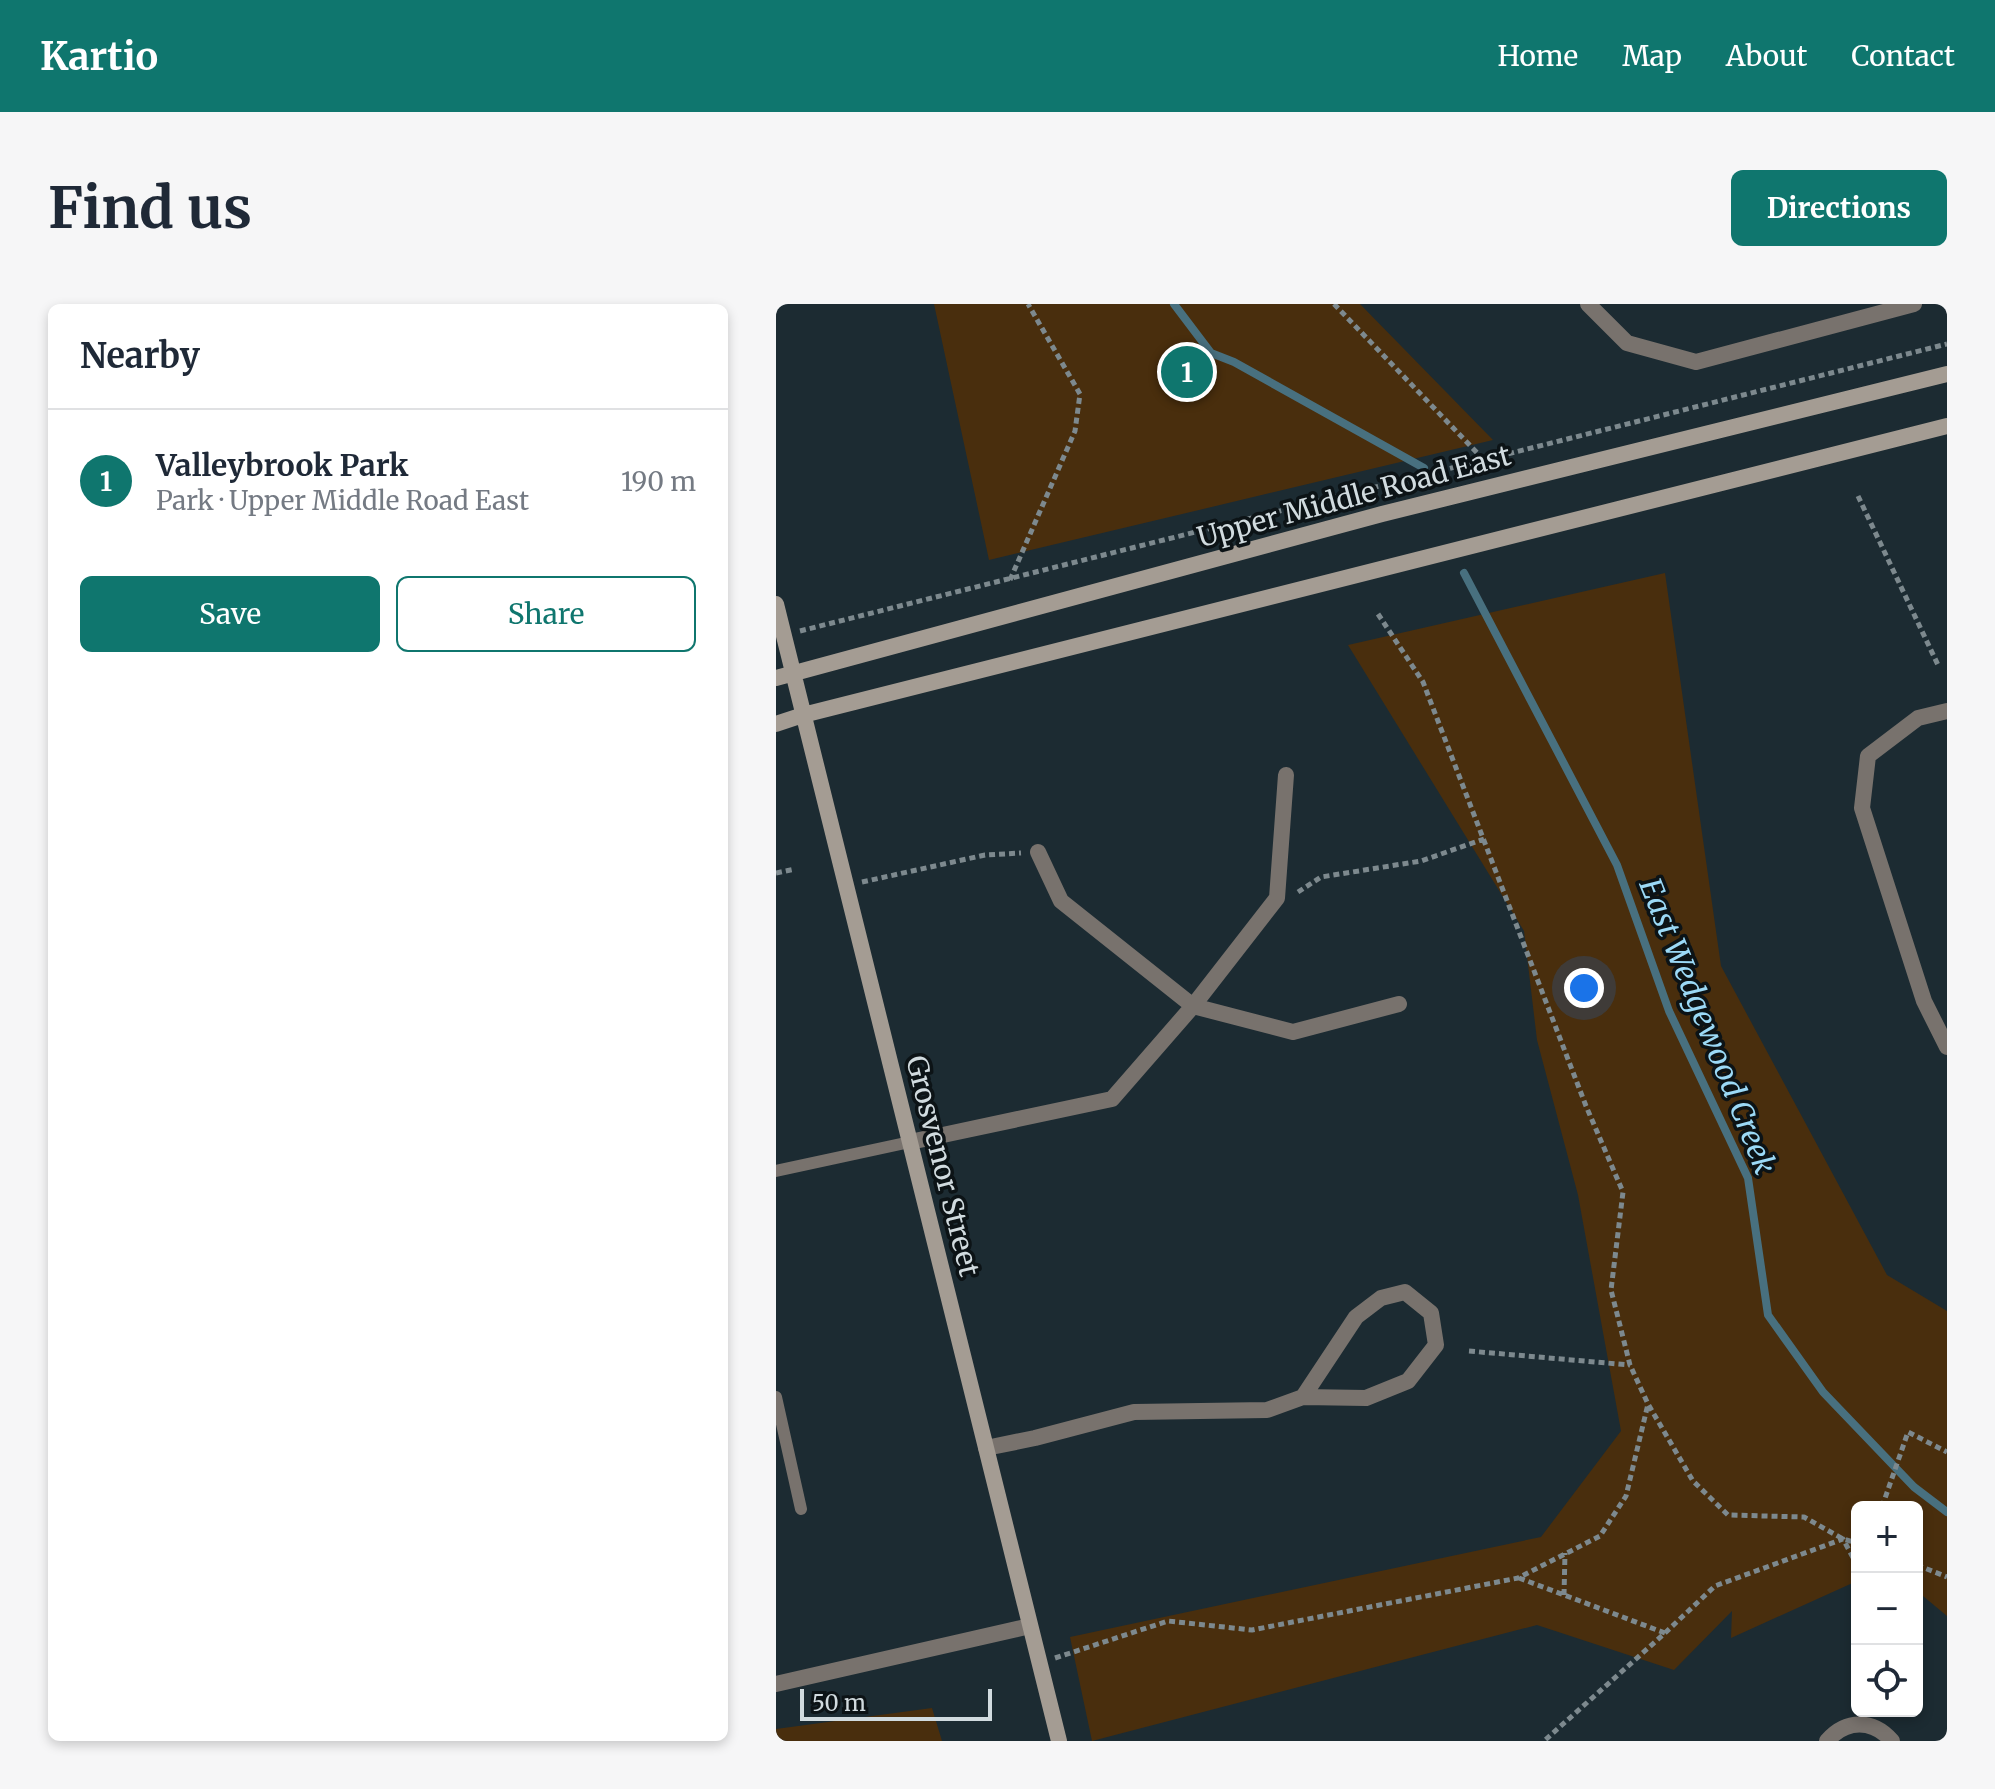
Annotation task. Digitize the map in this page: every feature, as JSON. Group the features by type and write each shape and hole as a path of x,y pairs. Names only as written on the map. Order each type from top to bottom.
{"main road":[{"name":"Upper Middle Road East","path":"776,678 1382,514 1947,374"},
{"path":"776,724 1947,426"},
{"name":"Grosvenor Street","path":"776,604 1059,1741"}],"street":[{"path":"1588,304 1627,343 1696,362 1914,304"},
{"path":"1947,711 1918,718 1868,756 1862,808 1924,1001 1947,1047"},
{"path":"910,1142 1112,1099 1193,1006 1277,898 1286,775"},
{"path":"1038,852 1061,901 1193,1006 1293,1032 1399,1004"},
{"path":"986,1448 1134,1412 1267,1410 1303,1397 1366,1398 1408,1381 1436,1345 1431,1313 1405,1292 1381,1298 1356,1317 1303,1397"},
{"path":"776,1684 1030,1626"},
{"path":"1827,1741 1844,1727 1856,1724 1882,1730 1892,1741"}],"lane":[{"path":"776,1171 910,1142"},
{"path":"776,1397 801,1509"}],"path":[{"path":"1010,581 1075,431 1080,394 1028,304"},
{"path":"1334,304 1484,461"},
{"path":"784,635 1010,581 1947,344"},
{"path":"1858,496 1938,665"},
{"path":"1378,614 1423,682 1586,1106 1623,1192 1611,1290 1630,1365 1648,1404 1693,1481 1728,1515 1804,1517 1851,1541"},
{"path":"1291,896 1321,877 1421,861 1484,839"},
{"path":"846,886 985,855 1038,852"},
{"path":"776,873 795,869"},
{"path":"1469,1351 1630,1365"},
{"path":"1039,1663 1168,1621 1252,1630 1518,1578 1600,1536 1626,1496 1648,1404"},
{"path":"1884,1501 1908,1432 1947,1452"},
{"path":"1843,1539 1851,1554"},
{"path":"1544,1741 1715,1586 1843,1539"},
{"path":"1564,1595 1565,1552"},
{"path":"1923,1567 1947,1577"},
{"path":"1518,1578 1665,1633"}],"shaded area":[{"path":"934,304 1360,304 1493,440 989,560"},
{"path":"1665,573 1721,966 1887,1275 1947,1311 1947,1616 1923,1596 1923,1501 1851,1501 1851,1584 1731,1638 1732,1611 1674,1670 1537,1625 1092,1741 1070,1637 1541,1537 1621,1431 1578,1195 1537,1040 1524,931 1348,645"},
{"path":"932,1708 942,1741 776,1741 776,1729"}],"waterway":[{"name":"East Wedgewood Creek","path":"1174,304 1211,353 1234,362 1424,468"},
{"name":"East Wedgewood Creek","path":"1464,573 1617,865 1669,1011 1748,1178 1768,1315 1823,1392 1914,1487 1947,1512"}],"place":[{"name":"Valleybrook Park","path":"1187,372"}]}
